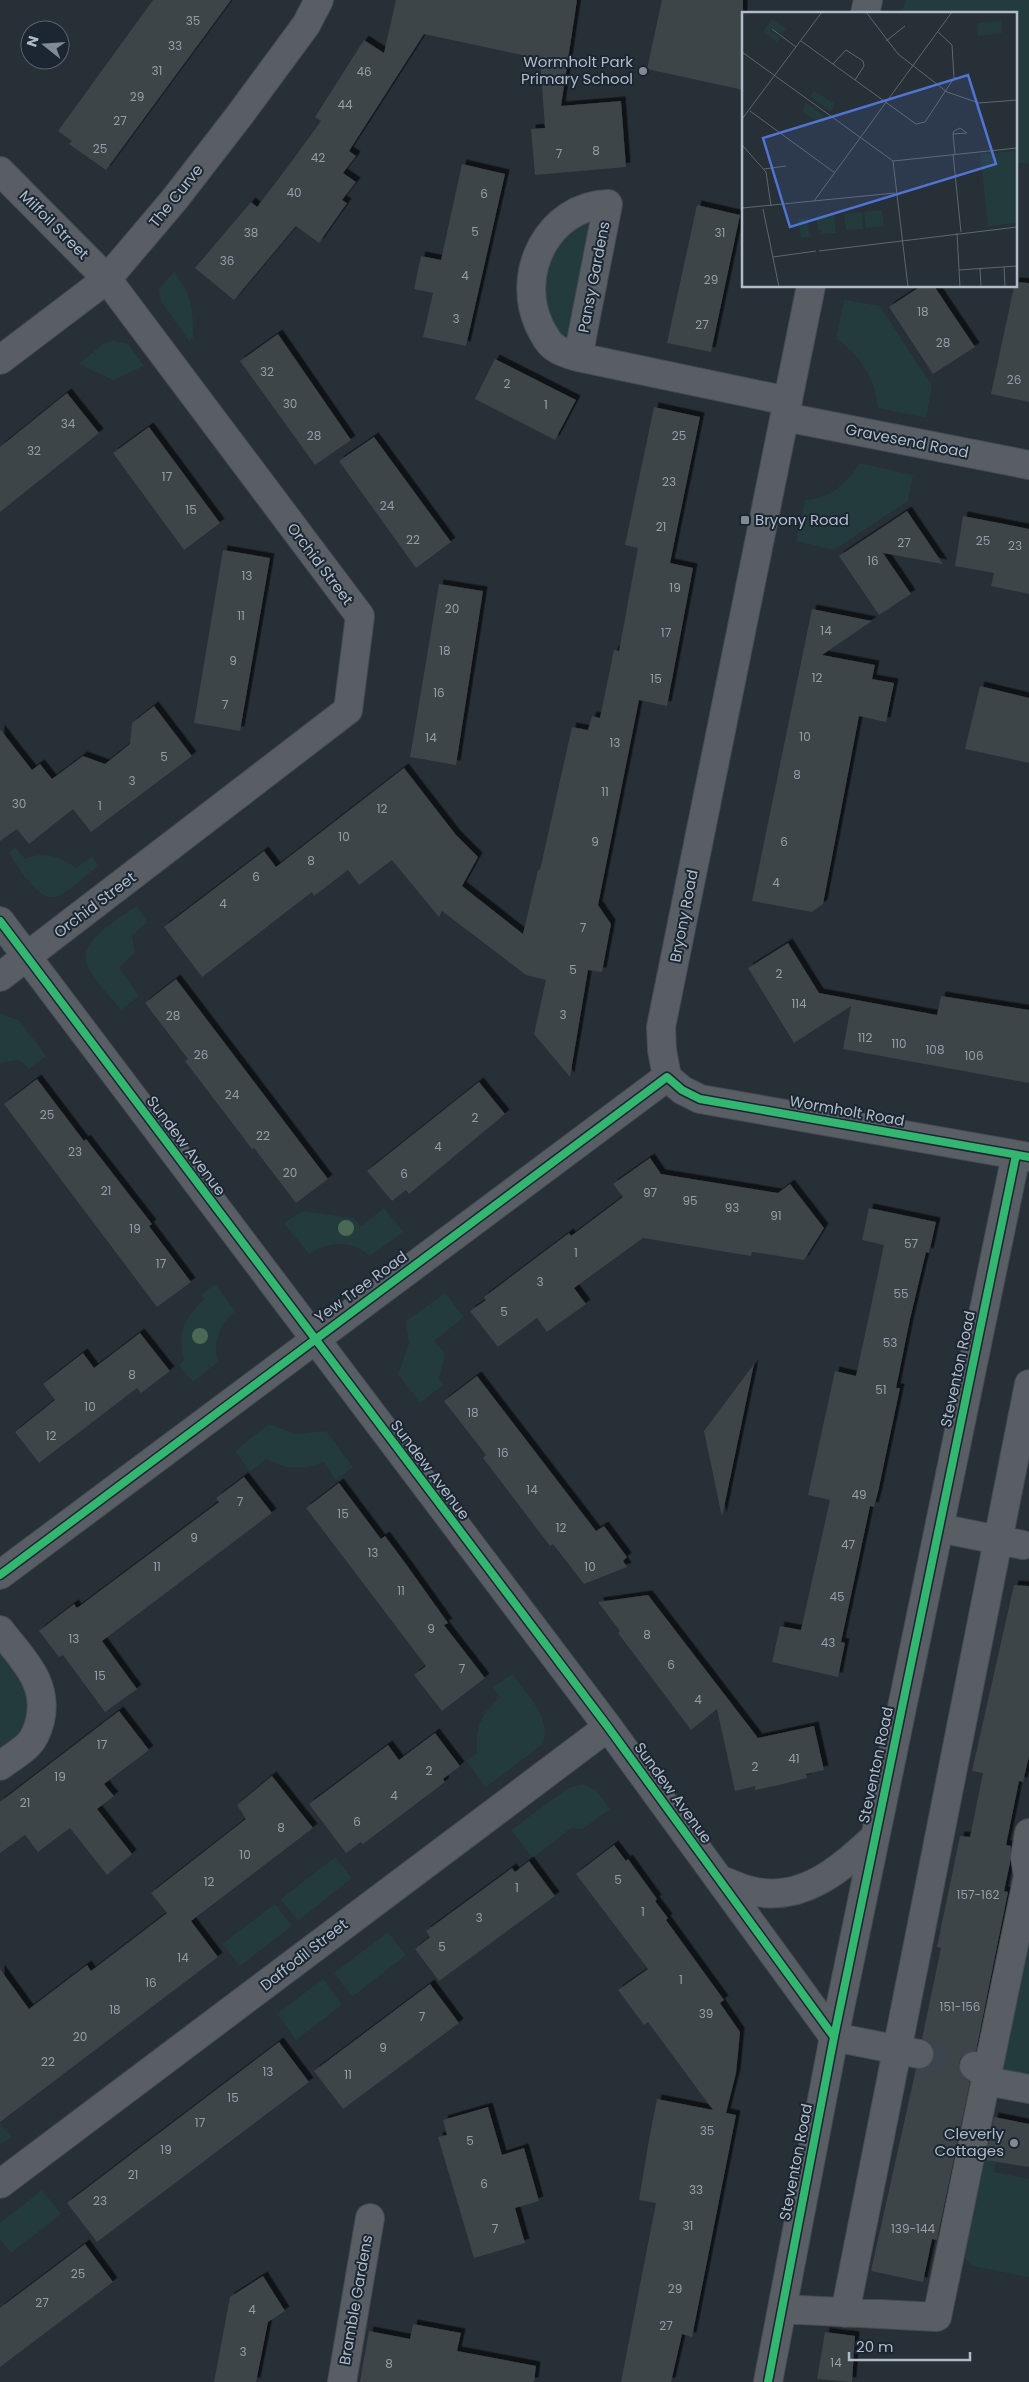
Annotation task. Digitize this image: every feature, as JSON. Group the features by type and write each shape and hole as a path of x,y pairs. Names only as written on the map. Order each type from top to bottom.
{"street":[{"name":"The Curve","path":"0,360 107,279 174,200 239,116 306,24 319,0"},
{"name":"Milfoil Street","path":"0,171 107,279"},
{"name":"Pansy Gardens","path":"578,357 608,204 592,205 584,208 560,223 548,237 537,257 532,280 532,303 544,336 556,349 578,357 786,409"},
{"name":"Orchid Street","path":"0,977 348,710 356,661 360,616 107,279"},
{"name":"Bryony Road","path":"667,1077 662,1050 661,1027 811,288"},
{"name":"Gravesend Road","path":"786,409 1029,465"},
{"name":"Sundew Avenue","path":"0,921 314,1340 608,1727 834,2037"},
{"name":"Wormholt Road","path":"667,1077 682,1090 700,1099 1022,1156"},
{"name":"Yew Tree Road","path":"0,1575 667,1077"},
{"name":"Steventon Road","path":"768,2382 834,2037 939,1528 1022,1156"},
{"path":"845,2313 908,2052 1010,1542 1029,1384"},
{"path":"939,1528 1010,1542"},
{"path":"0,1630 37,1678 42,1695 42,1711 38,1729 30,1744 0,1766"},
{"name":"Daffodil Street","path":"0,2184 608,1727"},
{"path":"782,2309 937,2317 980,2070 1028,1876 1025,1857 1029,1833"},
{"path":"720,1879 752,1891 782,1893 805,1889 843,1866 875,1837"},
{"path":"834,2037 908,2052"},
{"path":"980,2070 997,2083 1029,2089"},
{"name":"Bramble Gardens","path":"342,2382 370,2218"}],"green space":[{"path":"905,0 1029,0 1029,164 1016,162 1016,12 902,12"},
{"path":"586,220 593,221 569,337 565,339 557,336 540,298 551,248"},
{"path":"174,272 188,295 192,311 193,338 189,341 161,301 159,289"},
{"path":"844,300 880,306 932,386 926,418 878,408 874,387 865,368 845,345 836,339"},
{"path":"114,341 128,344 144,366 113,380 79,364 104,343"},
{"path":"860,463 913,475 908,501 834,550 796,541 805,500 823,497 837,489"},
{"path":"15,847 25,859 38,855 52,856 76,868 92,856 98,866 68,890 58,896 51,897 37,890 23,875 9,853"},
{"path":"136,906 148,922 132,935 135,953 119,968 139,996 121,1010 95,978 85,958 87,949 93,940 110,924"},
{"path":"0,1014 19,1020 46,1056 29,1069 19,1060 0,1063"},
{"path":"384,1208 403,1232 370,1256 355,1247 340,1244 324,1247 309,1254 284,1223 302,1211 353,1218 361,1226"},
{"path":"215,1284 235,1311 225,1322 219,1334 216,1348 218,1362 193,1382 179,1365 184,1360 181,1341 182,1333 187,1320 204,1299 201,1295"},
{"path":"445,1293 464,1317 434,1341 445,1354 439,1379 443,1385 420,1403 398,1374 409,1344 406,1321"},
{"path":"269,1424 295,1434 326,1431 353,1467 336,1480 324,1462 295,1468 273,1463 266,1459 250,1472 235,1451"},
{"path":"0,1640 32,1691 26,1728 0,1754"},
{"path":"512,1674 531,1698 541,1716 545,1734 543,1744 486,1787 466,1761 477,1753 478,1728 488,1709 500,1697 493,1687"},
{"path":"583,1784 596,1790 610,1809 583,1829 571,1828 533,1858 511,1830 568,1788"},
{"path":"335,1857 352,1878 298,1921 281,1899"},
{"path":"275,1904 292,1926 240,1966 222,1944"},
{"path":"1029,1926 1029,2074 1002,2069"},
{"path":"388,1932 406,1955 352,1997 334,1973"},
{"path":"323,1979 342,2005 296,2040 277,2014"},
{"path":"0,2123 11,2137 0,2145"},
{"path":"981,2159 996,2161 994,2172 1029,2179 1029,2277 972,2266 961,2254"},
{"path":"42,2190 61,2214 11,2253 0,2239 0,2223"}],"building":[{"path":"153,0 231,0 106,170 69,144 72,141 58,131"},
{"path":"396,0 577,0 561,106 621,101 626,167 535,175 531,129 545,128 540,59 424,34 349,151 356,156 343,173 356,182 342,200 347,203 319,243 296,226 234,300 195,268 251,202 257,207 289,165 321,121 315,117 364,40 384,53"},
{"path":"662,0 743,0 742,90 647,69"},
{"path":"462,164 505,174 466,346 423,337 433,293 414,289 421,256 441,260"},
{"path":"697,205 740,215 711,352 667,343"},
{"path":"1016,282 1029,283 1029,402 991,394 1014,288 1016,288"},
{"path":"918,288 935,288 975,347 933,374 889,307"},
{"path":"278,334 351,440 315,465 240,361"},
{"path":"495,359 576,400 555,440 475,399"},
{"path":"67,393 99,433 0,512 0,447"},
{"path":"654,407 700,417 670,563 693,568 667,706 639,700 598,905 611,924 602,972 588,970 570,1077 534,1034 546,980 526,975 442,911 439,917 392,860 359,885 348,870 314,896 312,892 202,977 164,927 264,851 276,867 404,768 456,835 478,857 462,886 523,934 538,870 540,870 572,727 588,730 592,716 600,718 614,650 619,651 638,548 625,545"},
{"path":"149,427 220,523 184,550 113,453"},
{"path":"374,437 451,542 416,568 339,461"},
{"path":"907,511 943,564 883,553 911,594 879,615 839,556"},
{"path":"963,516 1029,529 1029,594 991,586 994,573 955,566"},
{"path":"223,550 270,558 240,731 194,723"},
{"path":"439,584 483,591 456,765 410,757"},
{"path":"812,609 872,621 822,655 875,665 872,679 894,683 886,722 859,716 823,904 812,912 752,901"},
{"path":"980,686 1029,698 1029,763 965,749"},
{"path":"154,706 192,756 91,832 73,809 29,844 17,829 0,841 0,729 32,770 40,764 52,779 83,756 105,764 130,744 132,723"},
{"path":"788,943 819,993 937,1015 941,996 1029,1010 1029,1083 843,1049 851,1006 794,1043 748,968"},
{"path":"176,979 328,1179 296,1203 185,1061 188,1059 145,1003"},
{"path":"37,1079 84,1141 86,1139 152,1224 149,1226 191,1282 157,1307 4,1104"},
{"path":"479,1082 505,1114 409,1194 406,1190 392,1201 367,1171"},
{"path":"650,1158 661,1174 778,1193 790,1184 824,1228 804,1260 752,1252 751,1256 643,1238 574,1288 586,1304 547,1332 537,1318 498,1347 470,1311 486,1300 484,1297 569,1233 571,1236 623,1197 613,1184"},
{"path":"869,1208 936,1222 929,1253 926,1252 910,1319 896,1388 900,1388 878,1492 874,1507 870,1506 841,1642 845,1643 838,1677 772,1662 780,1626 801,1630 830,1500 808,1495 835,1371 856,1376 870,1311 884,1245 862,1240"},
{"path":"140,1333 170,1371 141,1393 137,1388 39,1463 15,1432 55,1400 43,1384 83,1353 94,1368"},
{"path":"754,1364 722,1517 704,1431"},
{"path":"477,1376 596,1531 604,1526 627,1557 623,1561 627,1567 584,1584 553,1544 550,1546 483,1458 486,1455 444,1401"},
{"path":"244,1477 272,1513 102,1641 137,1689 105,1712 63,1655 59,1657 39,1631 74,1604 77,1608 219,1502 216,1498"},
{"path":"339,1483 381,1539 385,1536 403,1560 448,1623 444,1625 485,1678 442,1711 414,1675 426,1666 306,1508"},
{"path":"1014,1585 1029,1586 1029,1756 1023,1782 1019,1781 1006,1845 1011,1846 1010,1863 1004,1891 1008,1892 976,2051 967,2052 961,2057 959,2064 960,2073 970,2082 937,2240 932,2239 923,2282 871,2271 916,2069 924,2069 931,2064 934,2058 934,2049 929,2042 922,2039 941,1948 937,1947 960,1836 970,1837 983,1773 972,1771"},
{"path":"648,1595 758,1738 814,1726 824,1770 806,1774 807,1778 779,1785 755,1790 755,1786 735,1791 717,1709 691,1730 618,1633 620,1631 598,1602"},
{"path":"119,1711 149,1750 104,1784 114,1796 97,1809 132,1854 107,1875 70,1828 38,1852 25,1835 0,1853 0,1802"},
{"path":"435,1733 460,1766 443,1779 445,1782 363,1844 361,1842 346,1853 309,1804 388,1745 399,1760"},
{"path":"272,1776 313,1828 191,1921 218,1957 0,2122 0,1969 29,2009 87,1965 91,1971 167,1913 151,1893 246,1819 237,1805"},
{"path":"614,1845 626,1861 628,1859 657,1899 655,1901 668,1918 666,1920 724,2000 720,2003 740,2032 736,2073 726,2113 736,2115 692,2337 682,2334 671,2382 621,2382 656,2203 639,2200 657,2099 713,2110 648,2022 644,2025 618,1990 648,1969 576,1874"},
{"path":"529,1861 555,1896 439,1981 415,1949 430,1937 426,1931 512,1868 515,1872"},
{"path":"430,1984 459,2023 343,2109 314,2071"},
{"path":"279,2042 309,2082 97,2242 67,2203"},
{"path":"488,2107 502,2155 524,2148 539,2201 515,2208 525,2243 474,2258 438,2137 447,2135 443,2120"},
{"name":"Cleverly Cottages","path":"994,2117 1029,2124 1029,2167 985,2160"},
{"path":"85,2244 113,2282 0,2367 0,2308"},
{"path":"263,2276 285,2311 268,2322 256,2382 214,2382 230,2297"},
{"path":"413,2324 461,2333 457,2351 536,2366 534,2382 360,2382 369,2331 410,2339"},
{"path":"825,2332 855,2336 852,2382 817,2379"}],"tunnel":[{"path":"919,2054 973,2066"}],"cycle path":[{"path":"0,921 608,1727 834,2037"},
{"path":"0,1575 667,1077 682,1090 700,1099 1029,1157"},
{"path":"768,2382 834,2037 1016,1155"}],"place":[{"name":"Wormholt Park Primary School","path":"643,71"},
{"name":"Bryony Road","path":"745,520"},
{"name":"Cleverly Cottages","path":"1014,2143"}]}
